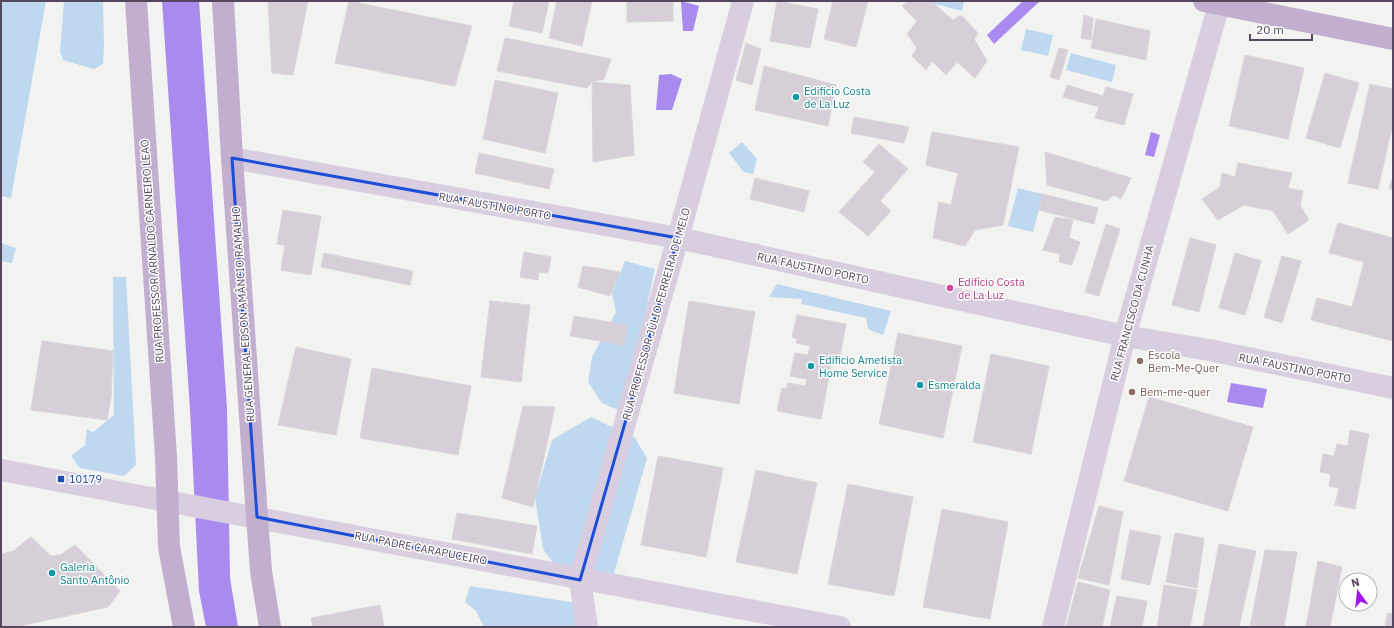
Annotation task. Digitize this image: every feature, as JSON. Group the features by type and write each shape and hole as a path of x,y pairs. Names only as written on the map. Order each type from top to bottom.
{"main road":[{"name":"RUA PROFESSOR ARNALDO CARNEIRO LEAO","path":"136,1 168,500 169,547 184,627"},
{"name":"RUA GENERAL EDSON AMÂNCIO RAMALHO","path":"223,1 254,516 270,627"},
{"path":"1214,2 1393,39"}],"street":[{"name":"RUA PROFESSOR JÚLIO FERREIRA DE MELO","path":"587,627 580,580 678,238 743,1"},
{"name":"RUA FRANCISCO DA CUNHA","path":"1053,627 1124,336 1214,2"},
{"name":"RUA FAUSTINO PORTO","path":"232,158 678,238 1124,336 1209,350 1393,388"},
{"name":"RUA PADRE CARAPUCEIRO","path":"1,470 254,516 580,580 840,627"}],"highlighted area":[{"path":"232,158 678,238 580,580 257,517"}],"shaded area":[{"path":"1,1 46,1 11,198 1,196"},
{"path":"64,1 103,1 103,64 94,69 63,60 60,52"},
{"path":"162,1 199,1 227,408 230,578 238,627 206,627 199,591 190,409"},
{"path":"681,1 699,6 693,31 683,31"},
{"path":"931,1 964,1 962,11 935,4"},
{"path":"1023,1 1040,1 994,44 987,35"},
{"path":"1026,29 1053,35 1048,56 1021,50"},
{"path":"1071,53 1116,65 1112,82 1066,70"},
{"path":"671,74 682,79 672,110 656,110 659,75"},
{"path":"1151,132 1160,135 1154,157 1145,155"},
{"path":"742,142 757,159 753,174 744,172 729,153"},
{"path":"1018,188 1043,194 1033,232 1008,226"},
{"path":"1,243 16,248 12,263 1,261"},
{"path":"625,261 655,269 625,405 618,410 602,403 588,382 592,357 616,312 612,293"},
{"path":"113,277 126,277 136,465 124,476 80,468 71,456 85,445 87,429 93,432 114,415"},
{"path":"777,284 891,311 883,335 868,329 866,318 801,304 802,299 769,297"},
{"path":"1231,383 1267,389 1263,408 1227,402"},
{"path":"591,417 635,438 647,458 613,577 557,568 543,549 535,497 552,440"},
{"path":"470,586 577,603 580,627 484,627 476,611 465,602"}],"building":[{"path":"268,1 308,1 293,75 272,73"},
{"path":"349,1 472,26 455,86 335,63"},
{"path":"514,1 549,1 542,33 509,26"},
{"path":"557,1 592,1 582,46 549,38"},
{"path":"627,1 673,1 673,21 627,22"},
{"path":"777,1 818,9 810,48 770,41"},
{"path":"833,1 868,1 856,47 824,39"},
{"path":"908,1 931,1 953,20 961,15 978,33 974,39 987,61 975,78 957,62 946,75 932,61 926,70 912,56 917,48 907,34 917,21 902,6"},
{"path":"1084,15 1093,18 1091,40 1081,38"},
{"path":"1096,19 1150,31 1146,60 1091,48"},
{"path":"505,38 611,59 604,79 592,82 587,88 497,71"},
{"path":"746,43 761,49 752,85 736,80"},
{"path":"1059,48 1068,50 1059,80 1050,77"},
{"path":"1245,55 1304,68 1288,139 1229,126"},
{"name":"Edificio Costa de La Luz","path":"764,66 836,85 828,126 755,110"},
{"path":"1325,73 1359,83 1340,148 1306,138"},
{"path":"495,80 558,93 545,153 483,139"},
{"path":"592,82 630,85 634,155 593,162"},
{"path":"1370,84 1393,89 1393,123 1378,189 1348,183"},
{"path":"1067,85 1103,96 1099,107 1063,97"},
{"path":"1106,87 1133,94 1124,125 1095,118"},
{"path":"854,117 909,127 904,143 851,133"},
{"path":"932,132 1019,147 1003,225 975,230 965,246 933,238 939,202 951,205 958,173 926,165"},
{"path":"879,144 908,169 880,201 891,211 868,236 839,212 875,172 863,162"},
{"path":"1045,152 1131,178 1121,199 1114,195 1106,201 1047,185"},
{"path":"479,153 554,169 549,189 475,173"},
{"path":"1238,163 1292,173 1288,188 1303,191 1300,205 1309,220 1288,234 1273,211 1244,205 1218,220 1202,199 1220,187 1222,173 1235,177"},
{"path":"1393,177 1393,190 1389,188"},
{"path":"755,178 809,191 804,212 750,199"},
{"path":"1043,194 1098,208 1094,224 1039,210"},
{"path":"283,210 321,216 311,275 281,270 285,245 277,244"},
{"path":"1055,217 1073,220 1069,238 1080,242 1072,265 1059,262 1060,254 1043,250"},
{"path":"1338,223 1393,238 1393,341 1311,320 1317,298 1352,307 1364,262 1329,253"},
{"path":"1106,224 1120,229 1099,296 1085,292"},
{"path":"1190,238 1216,245 1199,312 1172,305"},
{"path":"524,252 551,257 548,273 539,272 538,280 520,277"},
{"path":"324,253 413,271 410,285 321,267"},
{"path":"1235,253 1261,261 1245,315 1219,308"},
{"path":"1282,256 1301,261 1282,323 1264,317"},
{"path":"583,266 620,272 610,296 578,287"},
{"path":"490,301 530,305 521,382 481,377"},
{"path":"689,301 755,312 739,404 674,393"},
{"name":"Edificio Ametista Home Service","path":"797,315 846,324 839,361 832,360 821,419 777,411 782,388 786,389 788,383 805,386 807,379 790,376 795,353 808,355 810,346 796,343 797,339 792,337"},
{"path":"574,316 627,325 624,345 570,336"},
{"name":"Esmeralda","path":"898,333 962,346 943,438 879,424"},
{"path":"42,341 113,351 111,398 107,420 31,410"},
{"path":"296,347 351,359 336,435 278,425"},
{"path":"991,354 1049,366 1031,454 973,442"},
{"path":"372,368 471,386 458,455 360,438"},
{"path":"1149,397 1253,427 1228,511 1124,481"},
{"path":"523,406 555,407 533,507 502,498"},
{"path":"1350,430 1369,434 1355,509 1335,505 1339,488 1329,486 1331,474 1320,472 1323,454 1334,456 1337,444 1348,446"},
{"path":"658,456 723,468 706,557 641,545"},
{"path":"756,470 817,483 797,574 736,562"},
{"path":"848,484 913,497 894,596 828,584"},
{"path":"1099,506 1123,512 1109,585 1078,578"},
{"path":"942,509 1008,522 990,619 923,607"},
{"path":"457,513 537,526 532,554 452,539"},
{"path":"1130,530 1161,536 1150,585 1121,579"},
{"path":"1175,533 1204,538 1197,588 1166,582"},
{"name":"Galeria Santo Antônio","path":"31,537 51,556 60,555 75,545 120,591 108,607 15,627 1,627 1,554 13,551"},
{"path":"1219,544 1256,551 1239,627 1203,627"},
{"path":"1265,550 1297,552 1284,627 1250,627"},
{"path":"1318,561 1342,567 1341,572 1338,572 1338,587 1330,627 1306,626"},
{"path":"1078,582 1110,590 1102,627 1066,627"},
{"path":"1164,585 1197,590 1190,627 1157,627"},
{"path":"1117,596 1147,601 1142,627 1110,627"},
{"path":"380,605 384,626 313,627 311,618"},
{"path":"1388,613 1393,614 1393,627 1385,625"}],"place":[{"name":"Edificio Costa de La Luz","path":"796,97"},
{"name":"Edifício Costa de La Luz","path":"950,288"},
{"name":"Escola Bem-Me-Quer","path":"1140,361"},
{"name":"Edificio Ametista Home Service","path":"811,366"},
{"name":"Esmeralda","path":"920,385"},
{"name":"Bem-me-quer","path":"1132,392"},
{"name":"10179","path":"61,479"},
{"name":"Galeria Santo Antônio","path":"52,573"}]}
